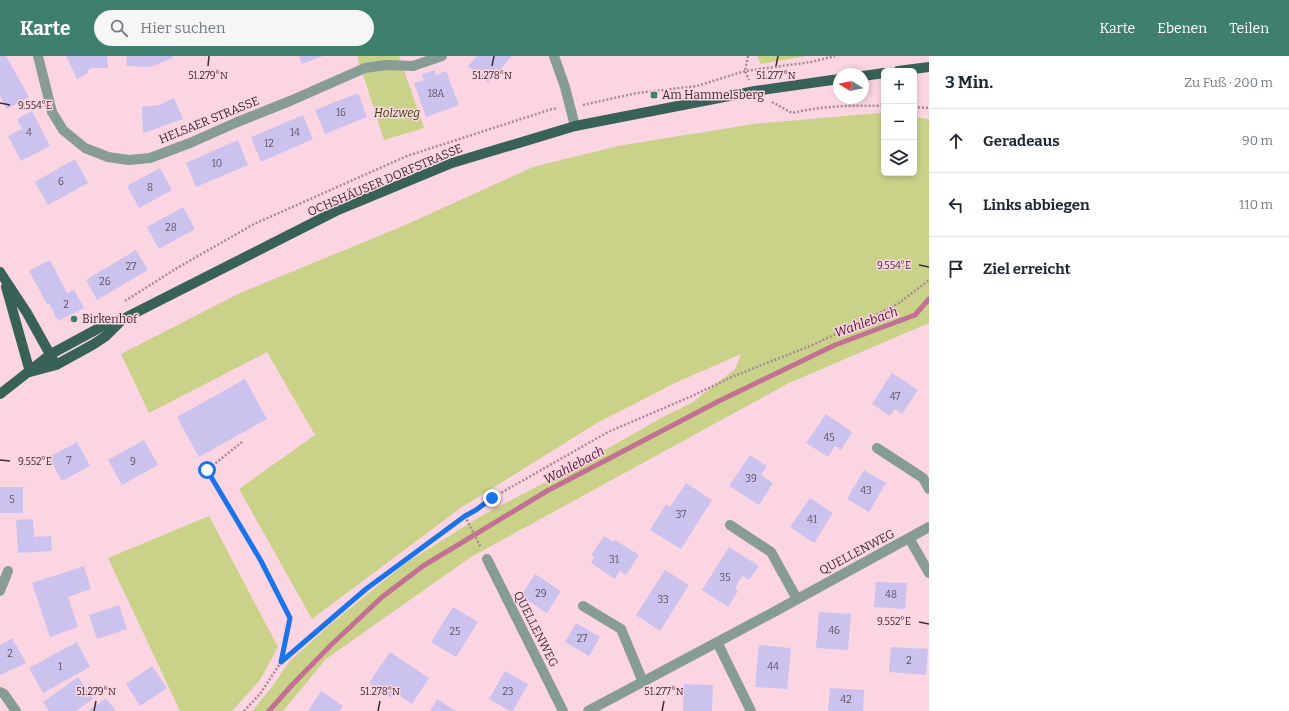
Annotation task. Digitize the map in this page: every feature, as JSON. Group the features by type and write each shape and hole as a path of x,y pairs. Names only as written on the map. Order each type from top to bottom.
{"main road":[{"path":"917,69 929,67"},
{"path":"869,75 881,73"},
{"name":"OCHSHÄUSER DORFSTRASSE","path":"0,394 30,372 51,354 101,327 123,319 336,211 452,163 575,126 755,91 833,80"},
{"path":"2,275 27,313 56,365"},
{"path":"2,275 30,372"},
{"name":"OCHSHÄUSER DORFSTRASSE","path":"30,372 56,365 94,344 106,336 123,319"}],"street":[{"name":"HELSAER STRASSE","path":"38,56 52,112 63,130 85,148 108,157 129,160 150,158 190,143 365,68 384,65 413,66 442,56"},
{"path":"554,56 571,108 575,126"},
{"path":"877,448 923,478 929,488"},
{"path":"730,525 771,552 796,600"},
{"name":"QUELLENWEG","path":"588,711 929,527"},
{"path":"909,538 929,573"},
{"name":"QUELLENWEG","path":"487,559 563,711"},
{"path":"0,591 8,571"},
{"path":"583,606 621,629 643,682"},
{"path":"717,642 751,711"},
{"path":"0,692 4,694 16,711"}],"path":[{"path":"746,70 748,56"},
{"path":"571,108 637,93 697,86 745,71 811,62 835,56"},
{"path":"755,91 792,113 812,108 853,105 881,106"},
{"path":"917,107 929,108"},
{"path":"244,711 260,694 281,662 366,589 465,516 608,432 692,396 734,376 810,346 856,325 899,303 929,280"},
{"path":"242,442 207,470 261,561 290,618 281,662"},
{"path":"465,516 476,539"}],"green space":[{"name":"Holzweg","path":"357,56 399,56 424,128 384,140"},
{"path":"757,56 807,56 761,64"},
{"path":"881,113 881,176 917,176 917,117 929,119 929,323 789,383 471,557 326,659 283,711 252,711 271,688 290,661 331,624 406,563 481,516 584,462 661,418 693,402 735,369 741,354 675,383 597,423 462,507 312,619 239,489 315,435 267,352 149,413 121,354 240,293 403,226 533,167 618,146 753,124"},
{"path":"209,516 278,647 260,680 232,711 180,711 108,558"}],"building":[{"path":"0,56 6,56 29,97 7,109 0,96"},
{"path":"66,56 107,56 108,68 91,68 87,71 88,73 77,79"},
{"path":"127,56 172,56 173,58 150,67 126,66"},
{"path":"299,56 323,56 302,64"},
{"path":"477,56 512,56 488,83 468,66"},
{"path":"435,70 436,75 446,71 459,105 426,117 414,83 424,80 422,74"},
{"path":"358,93 367,117 325,134 315,110"},
{"path":"174,98 183,119 143,133 142,107 159,105"},
{"path":"32,111 50,146 21,161 8,136 22,129 17,119"},
{"path":"303,115 313,139 261,162 251,137"},
{"path":"238,140 248,165 196,187 186,163"},
{"path":"75,159 88,183 48,205 35,182"},
{"path":"160,168 172,190 139,208 127,186"},
{"path":"183,207 195,229 159,249 147,227"},
{"path":"136,250 148,270 97,300 86,280"},
{"path":"50,260 67,293 74,290 84,308 58,321 49,303 47,304 29,271"},
{"path":"892,373 918,390 902,414 895,409 890,416 872,404"},
{"path":"245,379 267,419 199,457 177,417"},
{"path":"826,414 852,432 841,450 835,446 828,457 806,443"},
{"path":"144,440 158,465 122,485 108,460"},
{"path":"77,442 90,466 62,481 49,457"},
{"path":"750,455 767,466 761,475 773,483 759,505 729,486"},
{"path":"864,470 886,483 869,512 847,499"},
{"path":"686,483 712,500 681,549 650,530 666,504 670,507"},
{"path":"0,487 23,487 23,513 0,513"},
{"path":"810,498 833,513 814,543 790,527"},
{"path":"33,519 34,537 51,536 52,551 18,553 16,520"},
{"path":"604,536 613,542 615,540 639,555 626,575 620,571 615,579 591,563 594,557 591,555"},
{"path":"729,547 759,566 749,580 742,576 735,588 738,591 728,607 702,590"},
{"path":"84,566 91,589 68,597 78,627 50,637 32,583"},
{"path":"665,570 689,585 660,631 636,615"},
{"path":"535,574 561,591 547,613 521,596"},
{"path":"876,582 907,583 905,609 874,607"},
{"path":"119,605 127,629 97,639 89,615"},
{"path":"453,607 478,622 456,657 431,642"},
{"path":"819,612 851,614 848,650 816,648"},
{"path":"576,623 600,637 589,656 565,642"},
{"path":"12,638 26,663 0,675 0,645"},
{"path":"77,642 90,667 43,693 29,668"},
{"path":"759,645 791,648 787,689 755,687"},
{"path":"891,647 928,649 926,675 889,672"},
{"path":"390,652 429,678 412,704 395,693 392,698 369,683"},
{"path":"152,666 167,688 140,706 126,684"},
{"path":"505,671 528,684 513,711 510,711 489,699"},
{"path":"78,677 93,699 76,711 49,711 43,702"},
{"path":"684,684 713,685 712,711 683,711"},
{"path":"830,688 864,690 863,711 828,711"},
{"path":"321,691 343,706 339,711 308,711"},
{"path":"106,698 116,711 88,711"},
{"path":"437,699 456,711 430,711"}],"waterway":[{"name":"Wahlebach","path":"269,711 331,645 382,597 423,566 547,491 719,401 835,345 915,315 929,299"}],"place":[{"name":"Am Hammelsberg","path":"654,95"},
{"name":"Birkenhof","path":"74,319"}],"route":[{"path":"207,470 261,561 290,618 281,662 366,589 465,516 492,498"}]}
